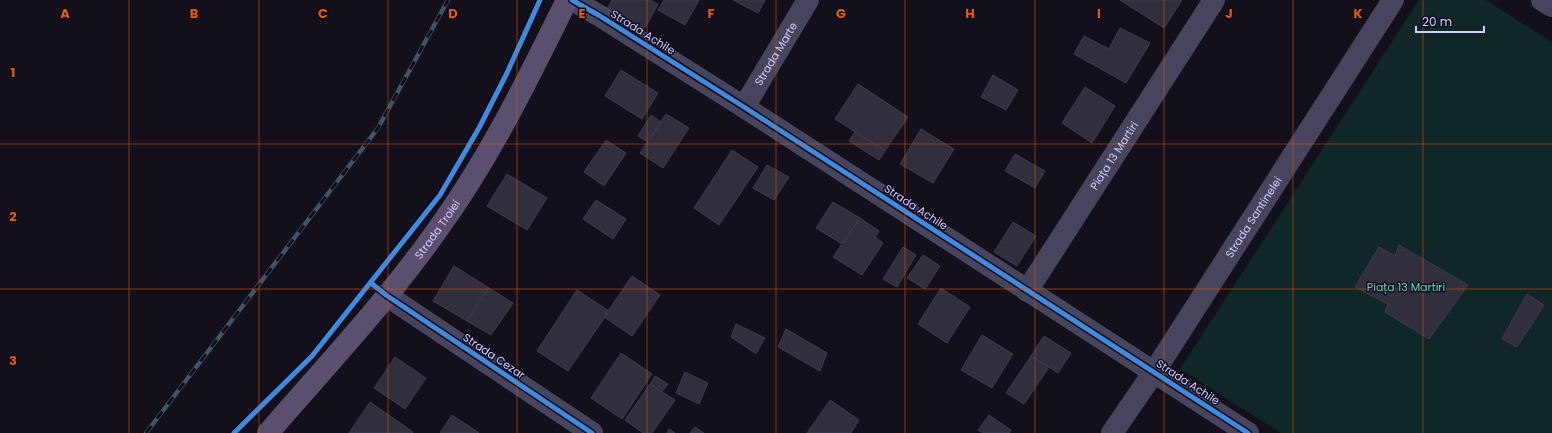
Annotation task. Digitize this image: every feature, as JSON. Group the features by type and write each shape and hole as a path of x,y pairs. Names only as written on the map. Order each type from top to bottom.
{"main road":[{"name":"Strada Troiei","path":"268,433 386,295 438,229 482,162 513,110 567,0"}],"street":[{"name":"Strada Achile","path":"572,0 600,16 744,107 1248,433"},
{"name":"Strada Marte","path":"744,107 808,0"},
{"name":"Piața 13 Martiri","path":"1027,291 1214,0"},
{"name":"Strada Santinelei","path":"1112,433 1154,372 1393,0"},
{"path":"1542,0 1552,6"},
{"name":"Strada Cezar","path":"386,295 592,433"}],"green space":[{"name":"Piața 13 Martiri","path":"1419,0 1486,0 1552,42 1552,433 1281,433 1180,369"}],"building":[{"path":"612,0 650,0 658,4 644,30 607,9"},
{"path":"664,0 699,0 685,25 658,10"},
{"path":"733,0 765,0 758,13"},
{"path":"1120,0 1182,0 1164,28"},
{"path":"1120,28 1150,43 1126,83 1074,54 1084,36 1109,49"},
{"path":"621,70 658,93 642,119 605,96"},
{"path":"993,75 1018,90 1006,110 981,97"},
{"path":"858,84 908,117 885,151 835,119"},
{"path":"1085,87 1115,106 1092,143 1062,123"},
{"path":"666,114 689,128 663,168 640,153"},
{"path":"651,115 661,122 648,142 638,136"},
{"path":"921,129 954,149 933,183 900,164"},
{"path":"855,132 885,151 879,160 849,141"},
{"path":"606,140 626,153 604,186 584,172"},
{"path":"732,150 758,167 719,225 694,208"},
{"path":"1015,154 1045,171 1035,188 1005,171"},
{"path":"767,165 789,177 774,200 753,188"},
{"path":"507,174 547,198 527,230 487,206"},
{"path":"596,200 626,219 613,239 583,219"},
{"path":"833,202 860,218 842,244 816,228"},
{"path":"860,218 879,231 875,237 883,243 862,275 833,257"},
{"path":"1013,222 1036,236 1017,266 994,252"},
{"path":"1399,245 1468,285 1429,339 1385,312 1388,304 1355,287 1379,247 1395,256"},
{"path":"903,247 916,255 897,287 883,279"},
{"path":"923,255 940,266 925,289 907,278"},
{"path":"454,266 489,288 467,321 433,301"},
{"path":"632,276 660,295 632,336 604,317"},
{"path":"489,288 513,303 491,335 467,321"},
{"path":"941,288 970,307 947,343 918,324"},
{"path":"577,290 609,311 568,371 537,351"},
{"path":"1527,294 1544,305 1517,347 1502,339"},
{"path":"736,324 765,338 756,354 731,337"},
{"path":"786,329 827,353 820,371 778,347"},
{"path":"982,335 1013,354 992,388 961,370"},
{"path":"1044,336 1071,353 1058,373 1031,356"},
{"path":"621,353 652,374 622,419 591,398"},
{"path":"1031,356 1049,367 1024,404 1006,393"},
{"path":"395,357 426,378 405,409 374,388"},
{"path":"685,372 708,383 699,404 676,393"},
{"path":"655,376 668,384 662,392 650,384"},
{"path":"650,384 675,400 652,433 643,433 625,420"},
{"path":"830,400 859,420 851,433 807,433"},
{"path":"370,402 413,432 349,433"},
{"path":"452,415 479,433 440,433"},
{"path":"989,415 1011,430 1009,433 983,433 978,430"},
{"path":"695,427 704,433 690,433"},
{"path":"669,429 675,433 667,433"}],"railway":[{"path":"146,433 378,128 448,0"}],"cycle path":[{"path":"234,433 312,356 440,195 479,128 507,73 540,0"},
{"path":"572,0 600,16 744,107 1248,433"},
{"path":"371,283 386,295 592,433"}]}
